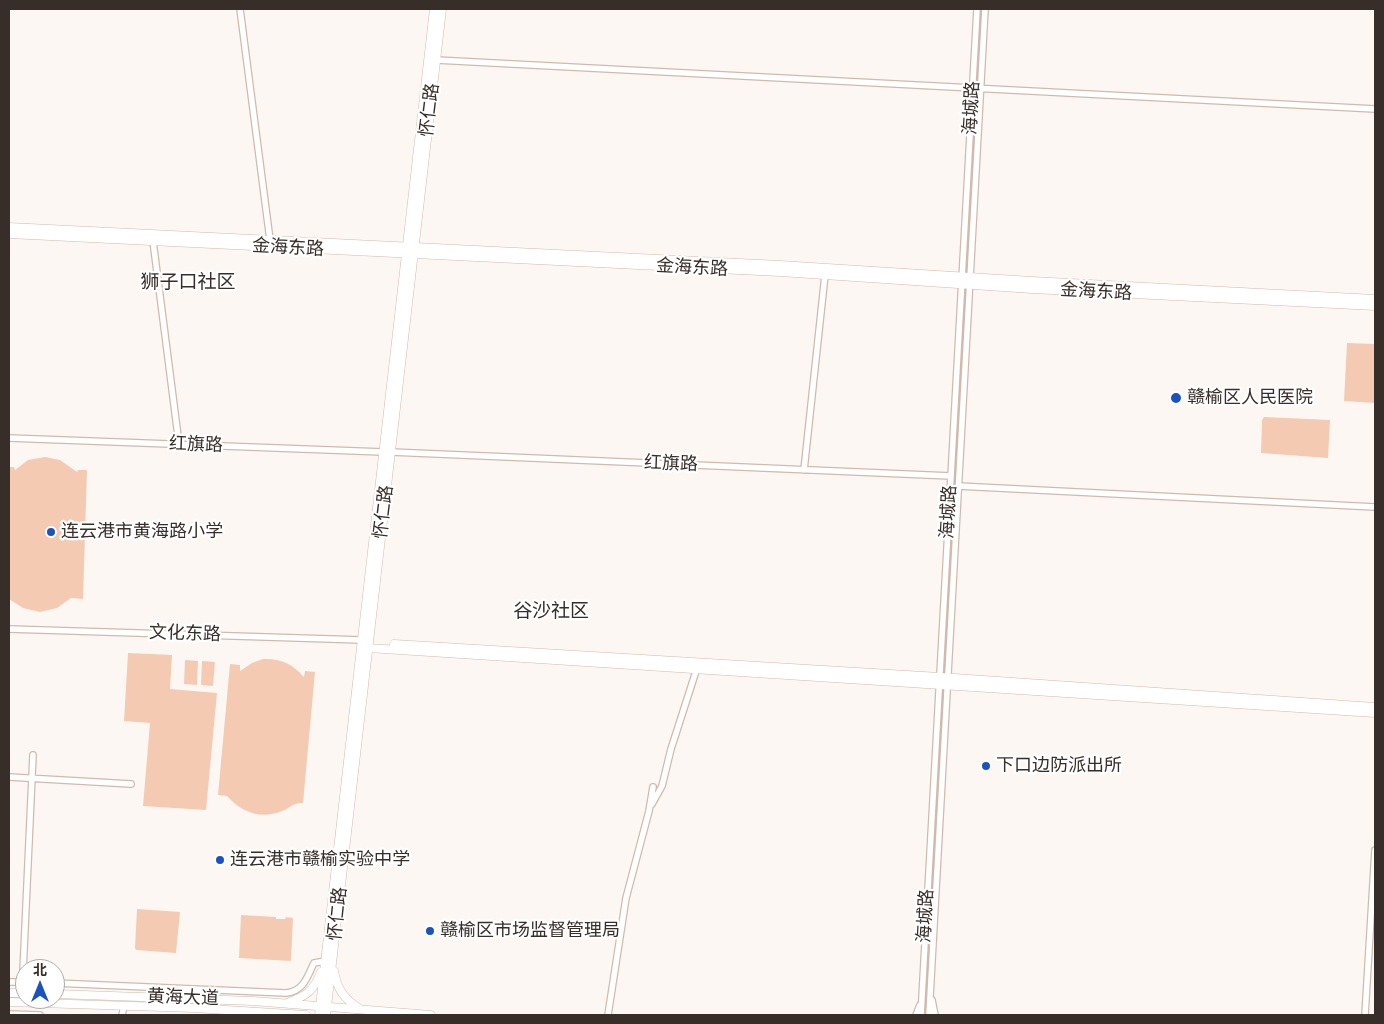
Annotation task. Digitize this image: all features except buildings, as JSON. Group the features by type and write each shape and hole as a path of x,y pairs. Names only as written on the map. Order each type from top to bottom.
{"main road":[{"name":"怀仁路","path":"319,1015 325,1010 410,250 434,9"},
{"name":"怀仁路","path":"410,250 442,9"},
{"name":"金海东路","path":"9,227 270,240 825,275 1375,299"},
{"name":"金海东路","path":"9,234 780,265 966,281 1375,306"},
{"path":"366,643 697,668 943,681 1375,713"},
{"path":"366,643 1375,707"},
{"path":"285,1004 308,993 329,961"},
{"path":"329,961 340,991 351,1003 362,1010"},
{"name":"黄海大道","path":"65,994 194,998 285,1004 325,1010 362,1010 431,1015"},
{"name":"黄海大道","path":"9,1002 306,1015"}],"street":[{"path":"240,9 270,240"},
{"name":"海城路","path":"921,1015 958,486 977,9"},
{"name":"海城路","path":"929,1015 951,476 980,88 984,9"},
{"path":"436,60 1375,109"},
{"path":"153,241 179,444"},
{"path":"804,470 825,275"},
{"name":"红旗路","path":"9,438 951,476"},
{"path":"958,486 1375,506"},
{"name":"文化东路","path":"9,628 366,643"},
{"path":"649,810 662,786 671,748 697,668"},
{"path":"25,959 33,755"},
{"path":"9,777 131,784"},
{"path":"608,1015 626,898 649,810 653,787"},
{"path":"1365,1015 1375,850"},
{"path":"65,983 286,993 293,992 306,982 314,963 329,961"},
{"path":"930,992 935,1015"},
{"path":"916,1015 922,998"},
{"path":"122,1015 124,1006"},
{"path":"9,1014 40,1015"}],"shaded area":[{"path":"1347,343 1375,344 1375,403 1344,401"},
{"path":"1264,417 1330,420 1328,458 1261,453 1262,420"},
{"name":"连云港市黄海路小学","path":"45,457 60,460 77,472 78,470 87,470 83,599 71,598 57,608 40,612 23,608 9,599 9,467 14,467 15,470 28,460"},
{"path":"128,653 172,655 170,689 217,693 206,810 143,806 150,723 124,721"},
{"path":"263,659 286,663 304,677 305,671 315,672 303,803 297,803 282,811 267,815 252,813 233,802 227,796 218,795 230,664 240,665 240,671 252,663"},
{"path":"185,660 198,661 197,685 184,684"},
{"path":"202,661 215,662 213,686 201,685"},
{"path":"137,909 180,912 176,953 136,950"},
{"path":"241,915 276,917 276,919 293,918 291,961 239,958"}],"place":[{"name":"赣榆区人民医院","path":"1176,398"},
{"name":"连云港市黄海路小学","path":"51,532"},
{"name":"下口边防派出所","path":"986,766"},
{"name":"连云港市赣榆实验中学","path":"220,860"},
{"name":"赣榆区市场监督管理局","path":"430,931"}],"district":[{"name":"狮子口社区","path":"188,283"},
{"name":"谷沙社区","path":"551,612"}]}
